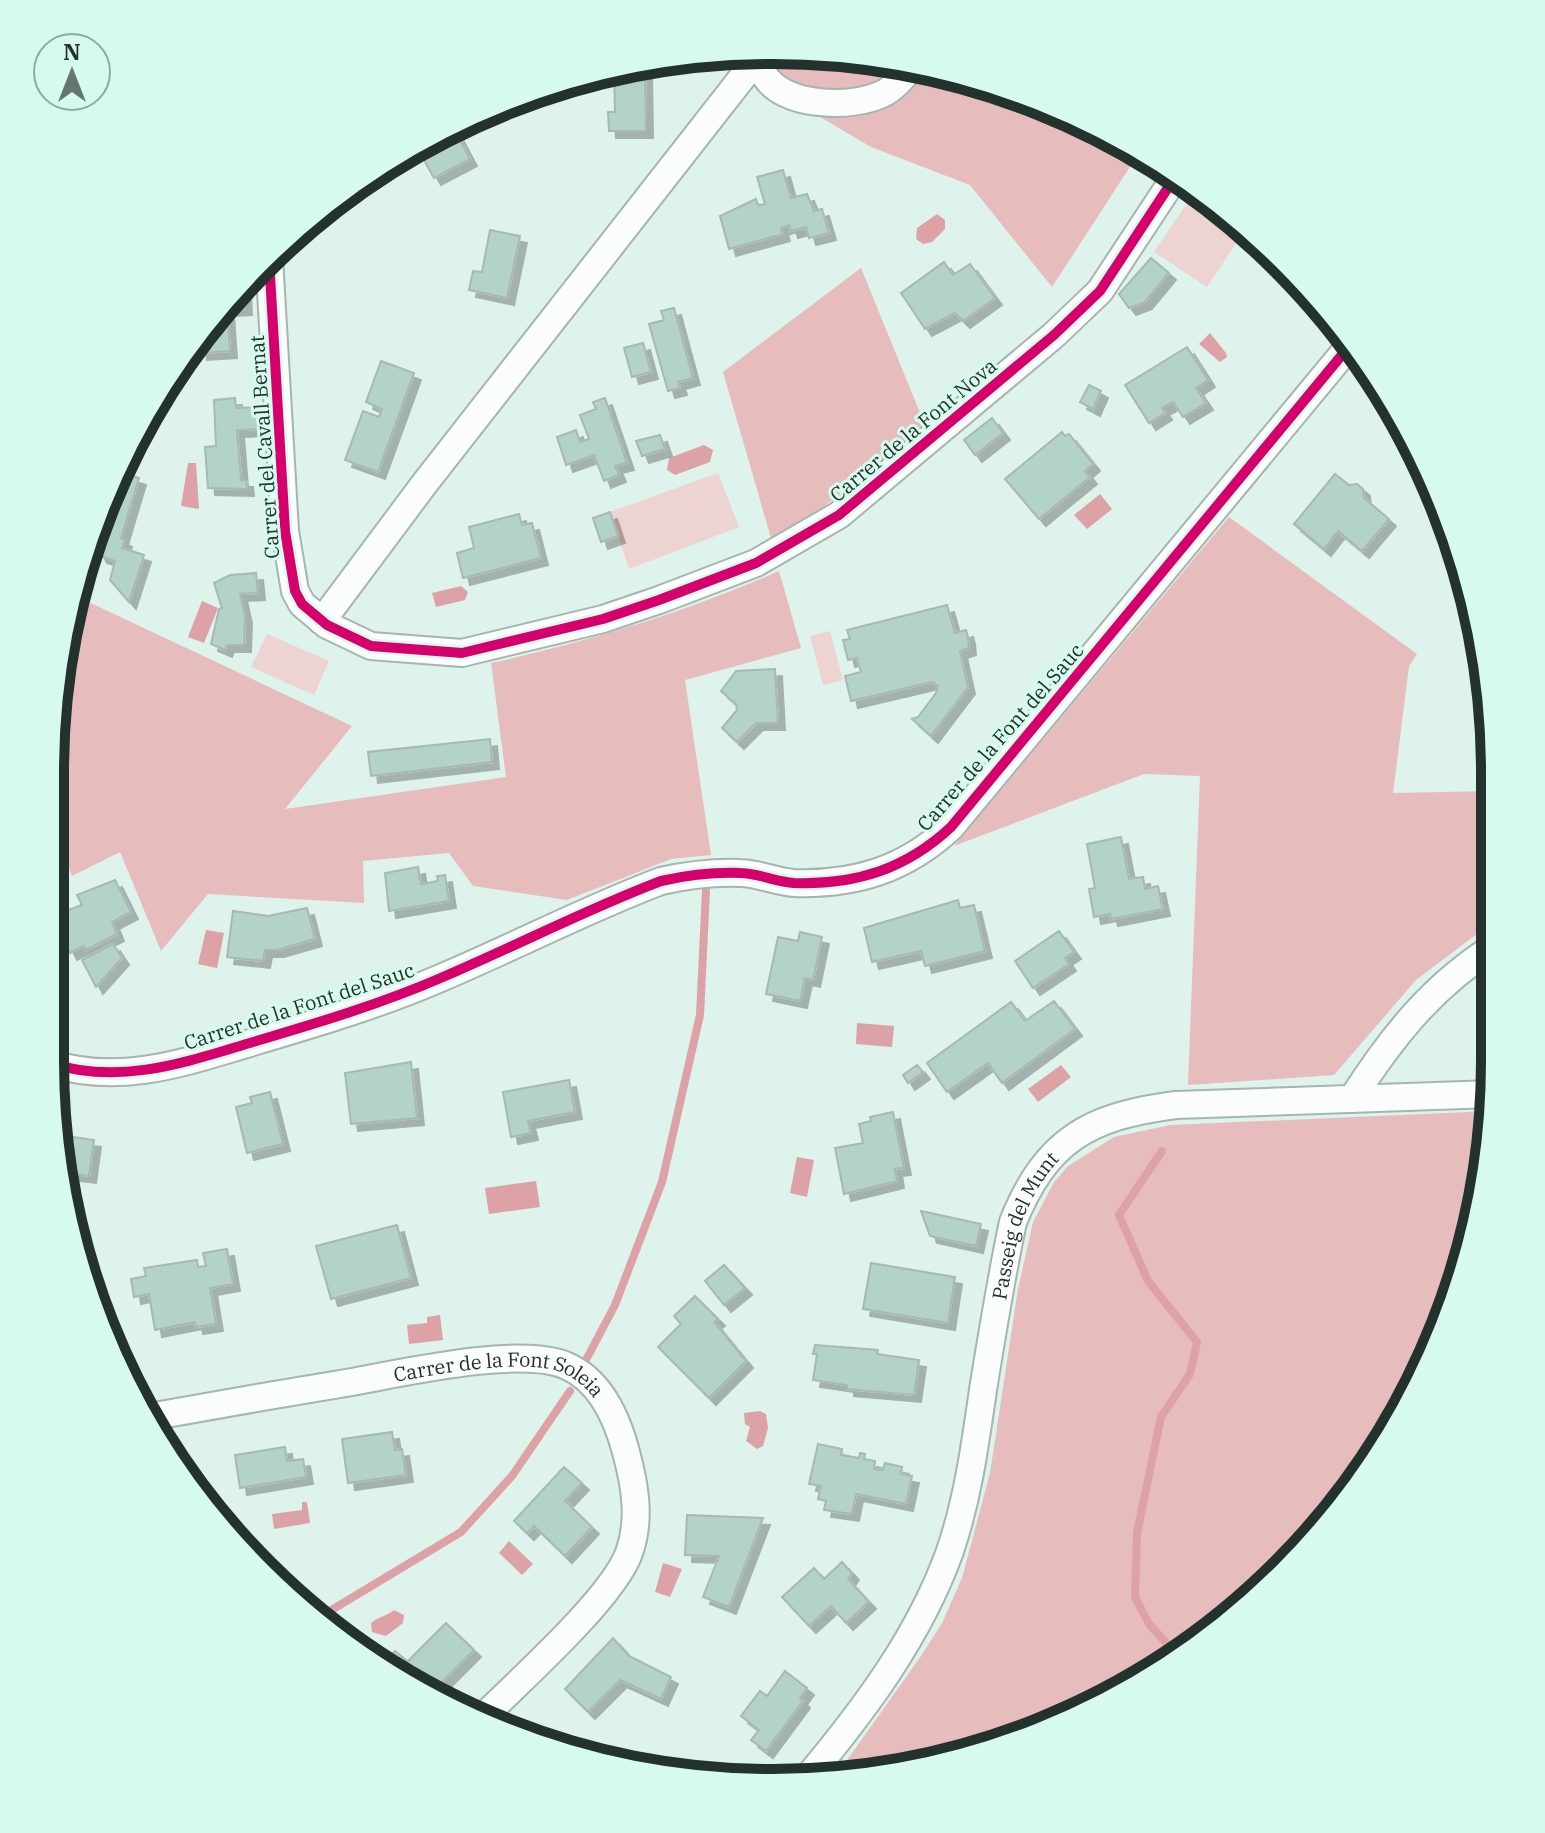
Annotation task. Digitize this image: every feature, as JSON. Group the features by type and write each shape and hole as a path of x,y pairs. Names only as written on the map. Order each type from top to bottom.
{"street":[{"path":"762,64 769,82 798,97 841,104 883,94 901,76"},
{"path":"322,621 425,483 750,65"},
{"name":"Carrer de la Font Nova","path":"322,621 371,646 462,653 603,619 756,563 839,515 1054,335 1100,291 1169,185"},
{"name":"Carrer del Cavall Bernat","path":"270,274 285,531 295,591 302,604 322,621"},
{"name":"Carrer de la Font del Sauc","path":"64,1067 84,1072 124,1074 187,1062 302,1027 442,978 661,881 697,873 744,873 792,883 858,880 894,869 928,849 951,827 1344,353"},
{"path":"1352,1099 1411,1015 1481,956"},
{"name":"Passeig del Munt","path":"816,1767 850,1726 889,1670 922,1614 949,1551 971,1474 1013,1222 1028,1184 1051,1154 1084,1130 1128,1111 1176,1105 1480,1094"},
{"name":"Carrer de la Font Soleia","path":"159,1415 494,1361 564,1364 589,1378 616,1424 630,1468 636,1524 628,1556 603,1595 490,1710"}],"shaded area":[{"path":"777,64 865,70 911,78 956,88 1044,118 1133,163 1052,287 970,185 871,147 788,98"},
{"path":"1189,200 1239,239 1207,287 1154,252"},
{"path":"937,214 945,220 945,229 932,242 923,244 916,239 917,228"},
{"path":"861,268 925,425 822,508 771,538 723,372"},
{"path":"1210,333 1226,353 1227,357 1220,362 1199,344"},
{"path":"704,445 713,450 710,462 675,475 667,470 669,458"},
{"path":"188,463 196,463 199,509 181,506"},
{"path":"718,473 739,527 629,569 610,512"},
{"path":"1100,494 1112,509 1087,529 1074,515"},
{"path":"1229,517 1417,654 1409,666 1393,793 1481,791 1481,931 1416,980 1334,1075 1188,1085 1200,776 1144,774 954,846"},
{"path":"779,571 801,648 685,680 711,855 671,859 567,900 473,886 449,853 363,861 364,903 208,894 161,951 120,852 72,876 64,855 66,726 70,680 85,601 352,726 285,809 506,777 491,663 638,624 709,600"},
{"path":"461,586 468,592 465,600 436,607 432,593"},
{"path":"202,601 218,608 204,643 188,637"},
{"path":"830,631 843,680 823,685 810,636"},
{"path":"267,634 329,661 314,695 251,667"},
{"path":"206,930 224,933 217,968 198,964"},
{"path":"857,1023 894,1026 892,1047 856,1044"},
{"path":"1061,1065 1071,1077 1038,1102 1028,1089"},
{"path":"1479,1112 1475,1153 1457,1244 1427,1332 1408,1374 1362,1454 1305,1528 1240,1593 1166,1650 1086,1696 1000,1731 911,1755 844,1765 942,1623 962,1578 990,1473 1018,1289 1033,1222 1054,1182 1068,1166 1114,1137 1170,1125"},
{"path":"797,1157 814,1160 807,1197 790,1193"},
{"path":"536,1181 540,1207 489,1214 485,1188"},
{"path":"440,1315 443,1340 409,1344 407,1325 427,1323 427,1317"},
{"path":"760,1411 766,1414 768,1428 763,1446 757,1449 746,1441 750,1427 745,1424 744,1413"},
{"path":"302,1502 307,1502 310,1523 274,1529 272,1514 302,1510"},
{"path":"509,1541 533,1564 522,1575 499,1553"},
{"path":"663,1563 682,1569 670,1597 655,1592"},
{"path":"394,1610 404,1615 403,1623 386,1636 372,1632 371,1623"}],"building":[{"path":"645,76 646,131 609,131 608,112 615,112 614,82"},
{"path":"458,137 470,159 434,178 422,157"},
{"path":"783,170 791,198 807,194 814,211 822,209 829,233 809,238 806,227 791,231 789,225 781,228 783,234 729,249 720,216 756,199 758,205 765,204 757,177"},
{"path":"490,230 520,236 507,298 469,290 473,271 482,272"},
{"path":"1151,258 1169,273 1145,302 1129,308 1119,294"},
{"path":"944,262 953,275 970,264 995,298 963,321 955,313 925,329 901,293"},
{"path":"674,308 693,378 678,382 680,388 668,391 649,324 664,320 661,311"},
{"path":"228,320 230,351 202,353"},
{"path":"643,343 651,372 632,377 624,348"},
{"path":"1187,347 1208,380 1196,388 1206,403 1183,417 1173,402 1162,408 1165,413 1149,423 1125,385"},
{"path":"381,361 414,373 378,472 345,460 363,411 379,417 382,409 366,402"},
{"path":"1089,385 1101,391 1093,409 1080,402"},
{"path":"235,398 236,408 259,407 260,429 237,430 241,480 246,480 247,489 208,488 205,447 216,446 214,400"},
{"path":"605,398 627,463 615,466 619,475 604,481 594,455 566,465 557,437 576,430 580,442 589,439 580,415 596,409 593,402"},
{"path":"992,418 1003,433 975,455 964,440"},
{"path":"1062,432 1065,436 1069,434 1093,464 1085,471 1090,477 1039,519 1005,479"},
{"path":"660,435 665,449 642,456 636,441"},
{"path":"1335,474 1349,485 1357,484 1363,489 1364,498 1389,519 1362,551 1338,531 1324,549 1294,524"},
{"path":"130,475 139,478 121,538 125,540 122,548 144,555 129,602 110,580 115,561 100,556"},
{"path":"610,512 618,536 601,542 593,518"},
{"path":"519,514 522,525 532,523 541,558 463,578 457,553 474,548 469,527"},
{"path":"256,573 258,593 240,594 245,616 244,645 227,645 225,650 211,644 219,609 222,608 214,583 230,575"},
{"path":"947,605 955,633 966,630 968,637 969,648 960,651 968,687 931,736 912,719 918,717 936,693 938,686 932,682 851,701 845,676 861,672 857,658 848,660 843,640 850,639 847,630"},
{"path":"775,669 778,723 756,723 737,742 722,728 737,710 736,704 721,691 736,671"},
{"path":"490,739 492,762 371,776 368,752"},
{"path":"1121,837 1129,879 1143,877 1145,889 1158,886 1163,909 1111,919 1110,914 1094,917 1089,889 1095,888 1087,844"},
{"path":"418,867 421,884 438,881 437,876 445,875 449,901 389,911 385,873"},
{"path":"115,880 131,912 112,922 117,934 86,950 84,946 70,953 64,941 64,912 82,905 77,895"},
{"path":"958,900 960,908 974,905 985,951 925,966 921,951 872,962 864,928"},
{"path":"307,908 315,939 277,950 265,950 263,961 227,957 233,911 268,916"},
{"path":"1059,931 1074,952 1065,958 1069,964 1033,988 1015,961"},
{"path":"800,932 822,937 813,980 805,978 800,1001 766,994 778,937 798,941"},
{"path":"113,944 122,958 96,987 82,960"},
{"path":"1054,1001 1075,1029 1002,1083 988,1063 947,1092 927,1063 1011,1002 1025,1021"},
{"path":"411,1062 417,1118 351,1124 345,1073"},
{"path":"917,1065 923,1072 908,1083 903,1075"},
{"path":"569,1080 575,1112 528,1121 531,1133 511,1137 503,1092"},
{"path":"270,1092 283,1144 247,1153 236,1107 252,1103 250,1097"},
{"path":"893,1112 904,1168 895,1169 897,1181 844,1194 835,1148 863,1143 859,1124 871,1121 870,1117"},
{"path":"69,1136 94,1140 89,1176 74,1174"},
{"path":"921,1211 981,1224 976,1246 930,1236"},
{"path":"397,1225 411,1278 331,1299 316,1246"},
{"path":"227,1249 233,1284 210,1288 216,1324 196,1327 195,1322 155,1330 149,1294 134,1297 131,1279 146,1276 144,1268 197,1260 198,1267 206,1266 203,1253"},
{"path":"871,1263 955,1277 948,1323 863,1309"},
{"path":"724,1265 745,1288 724,1305 705,1281"},
{"path":"695,1296 718,1319 714,1322 746,1361 709,1398 658,1347 681,1324 674,1316"},
{"path":"815,1345 878,1350 877,1354 919,1360 914,1395 847,1389 847,1385 813,1380 817,1354 813,1354"},
{"path":"392,1432 395,1450 402,1449 406,1475 348,1483 342,1439"},
{"path":"818,1444 842,1449 841,1455 859,1458 860,1453 865,1454 864,1459 875,1461 874,1469 883,1470 885,1463 902,1467 901,1474 912,1476 906,1504 856,1494 852,1514 824,1510 826,1501 818,1499 821,1486 809,1484"},
{"path":"285,1447 287,1461 303,1459 306,1477 240,1488 235,1455"},
{"path":"564,1467 582,1483 565,1501 592,1527 565,1556 534,1526 527,1533 514,1521"},
{"path":"687,1515 763,1518 729,1607 703,1597 719,1556 685,1555"},
{"path":"842,1562 852,1573 848,1579 869,1602 846,1623 831,1606 809,1626 782,1597 814,1568 824,1579"},
{"path":"446,1623 474,1650 439,1685 419,1675 407,1662"},
{"path":"613,1638 629,1656 671,1677 661,1699 620,1680 588,1712 565,1689"},
{"path":"395,1651 406,1660 402,1664 390,1656"},
{"path":"785,1671 807,1688 800,1698 803,1701 766,1751 751,1740 759,1730 741,1716 760,1691 767,1696"}],"waterway":[{"path":"587,1358 615,1305 662,1182 700,1015 706,891"},
{"path":"1162,1151 1119,1215 1148,1281 1197,1342 1190,1374 1161,1417 1137,1533 1135,1597 1149,1624 1169,1648"},
{"path":"328,1612 461,1532 512,1476 570,1391"}],"cycle path":[{"path":"270,274 285,531 295,591 302,604 327,625 371,646 462,653 603,619 659,600 756,563 839,515 1054,335 1100,291 1169,185"},
{"path":"64,1067 127,1072 153,1069 228,1050 420,987 661,881 700,874 730,873 754,874 794,883 838,881 879,872 916,854 951,827 1344,353"}]}
